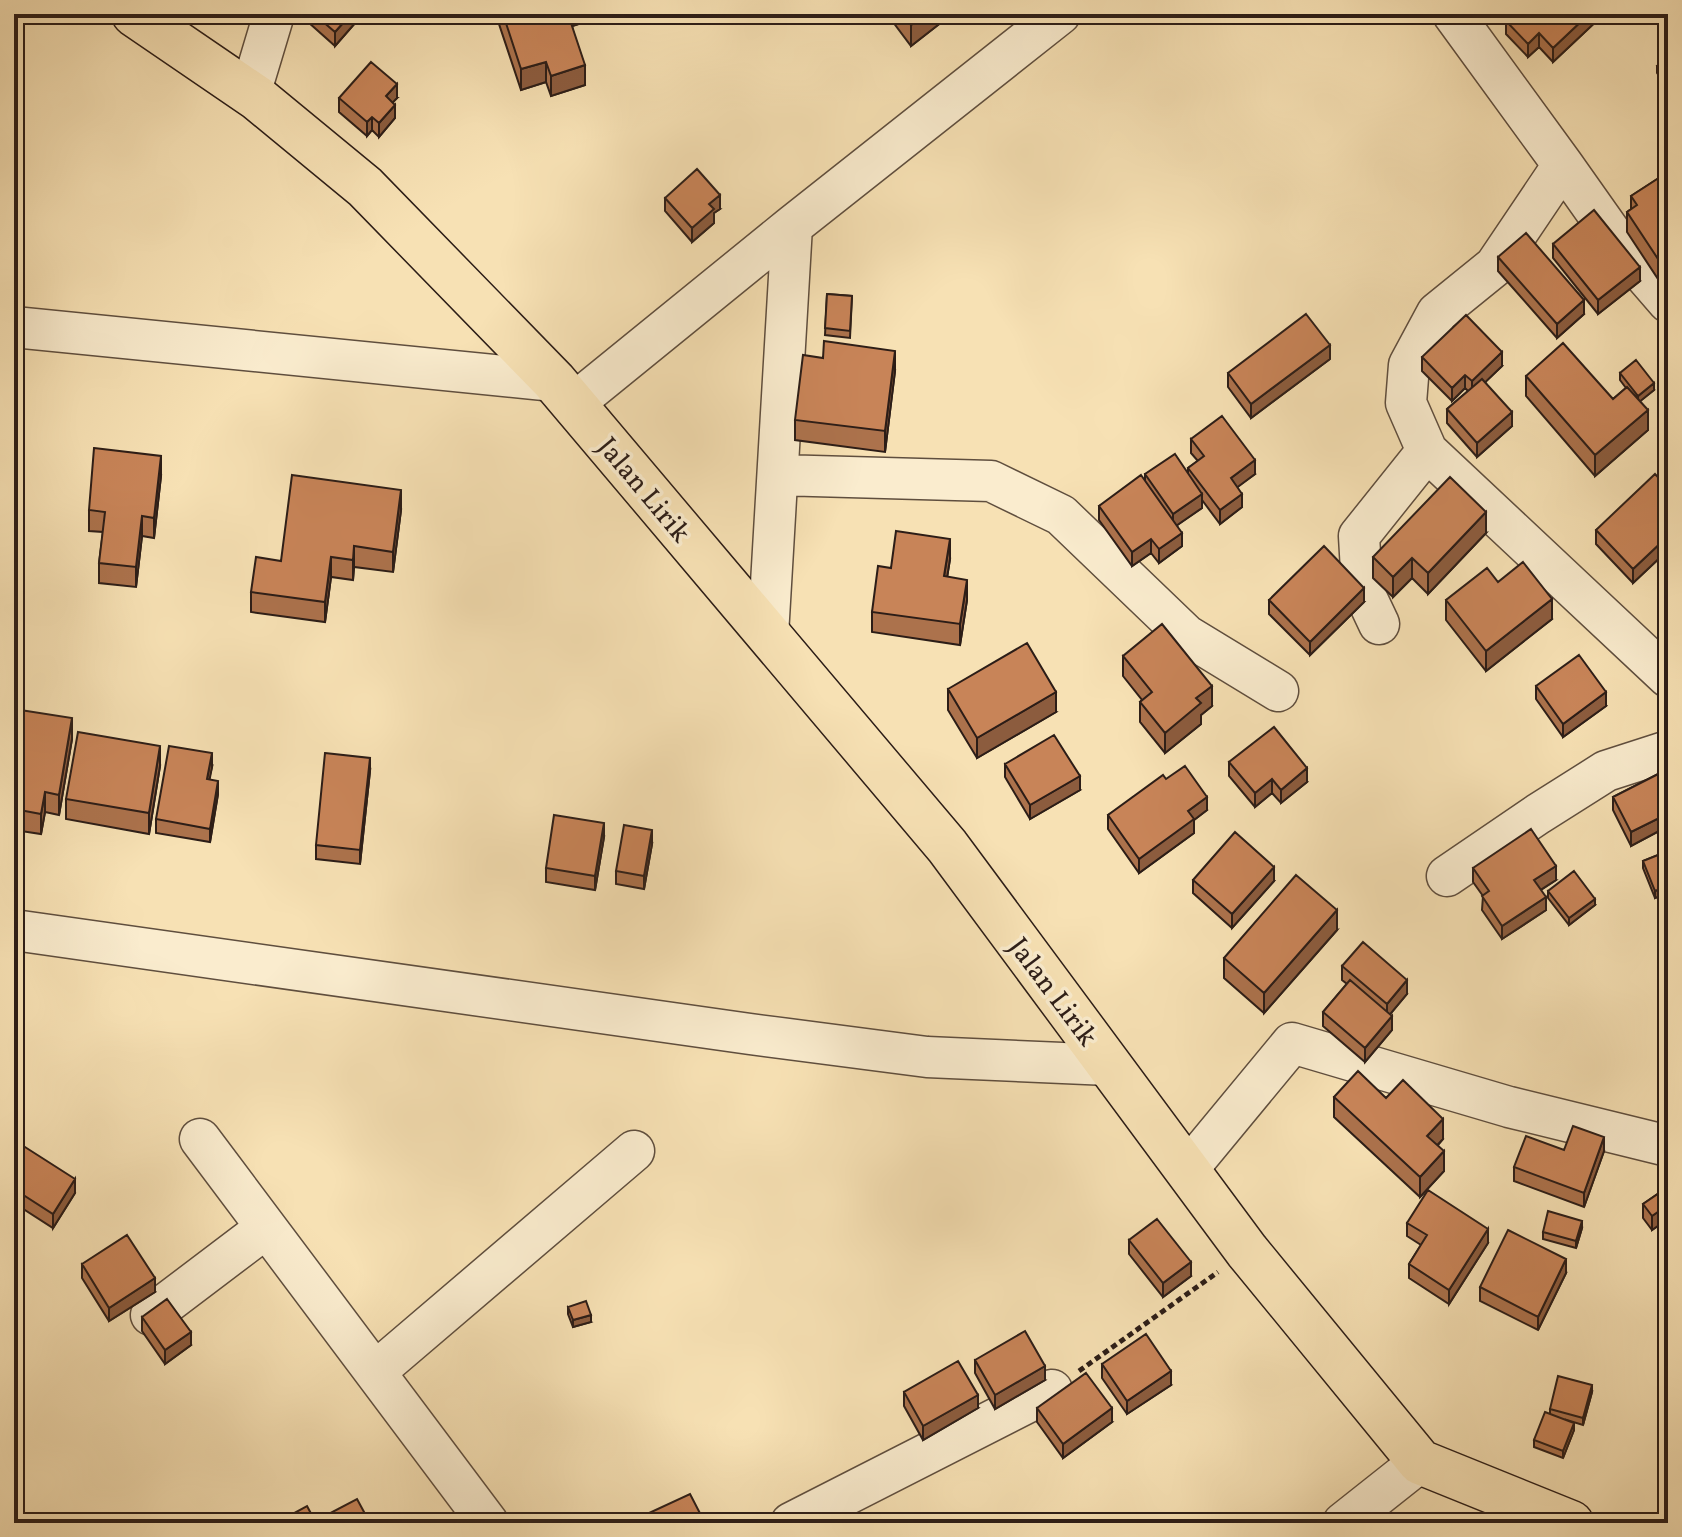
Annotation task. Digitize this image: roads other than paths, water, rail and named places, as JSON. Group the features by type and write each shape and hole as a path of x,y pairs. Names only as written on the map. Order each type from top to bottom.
{"main road":[{"name":"Jalan Lirik","path":"134,14 250,94 365,187 564,392 947,846 1247,1251 1420,1462 1571,1523"}],"street":[{"path":"250,94 274,14"},
{"path":"14,327 564,392 792,226 1060,14"},
{"path":"1453,14 1623,250 1668,302"},
{"path":"1563,165 1495,266 1437,313 1409,365 1406,403 1427,451 1668,677"},
{"path":"768,635 792,226"},
{"path":"1379,624 1362,588 1359,536 1427,451"},
{"path":"778,475 991,481 1061,515 1186,635 1278,691"},
{"path":"1447,876 1606,771 1668,751"},
{"path":"14,930 912,1055 1109,1065"},
{"path":"1187,1170 1292,1043 1509,1107 1668,1146"},
{"path":"200,1139 488,1523"},
{"path":"375,1372 634,1151"},
{"path":"151,1315 266,1228"},
{"path":"791,1523 1052,1390"},
{"path":"1343,1523 1420,1462"}]}
